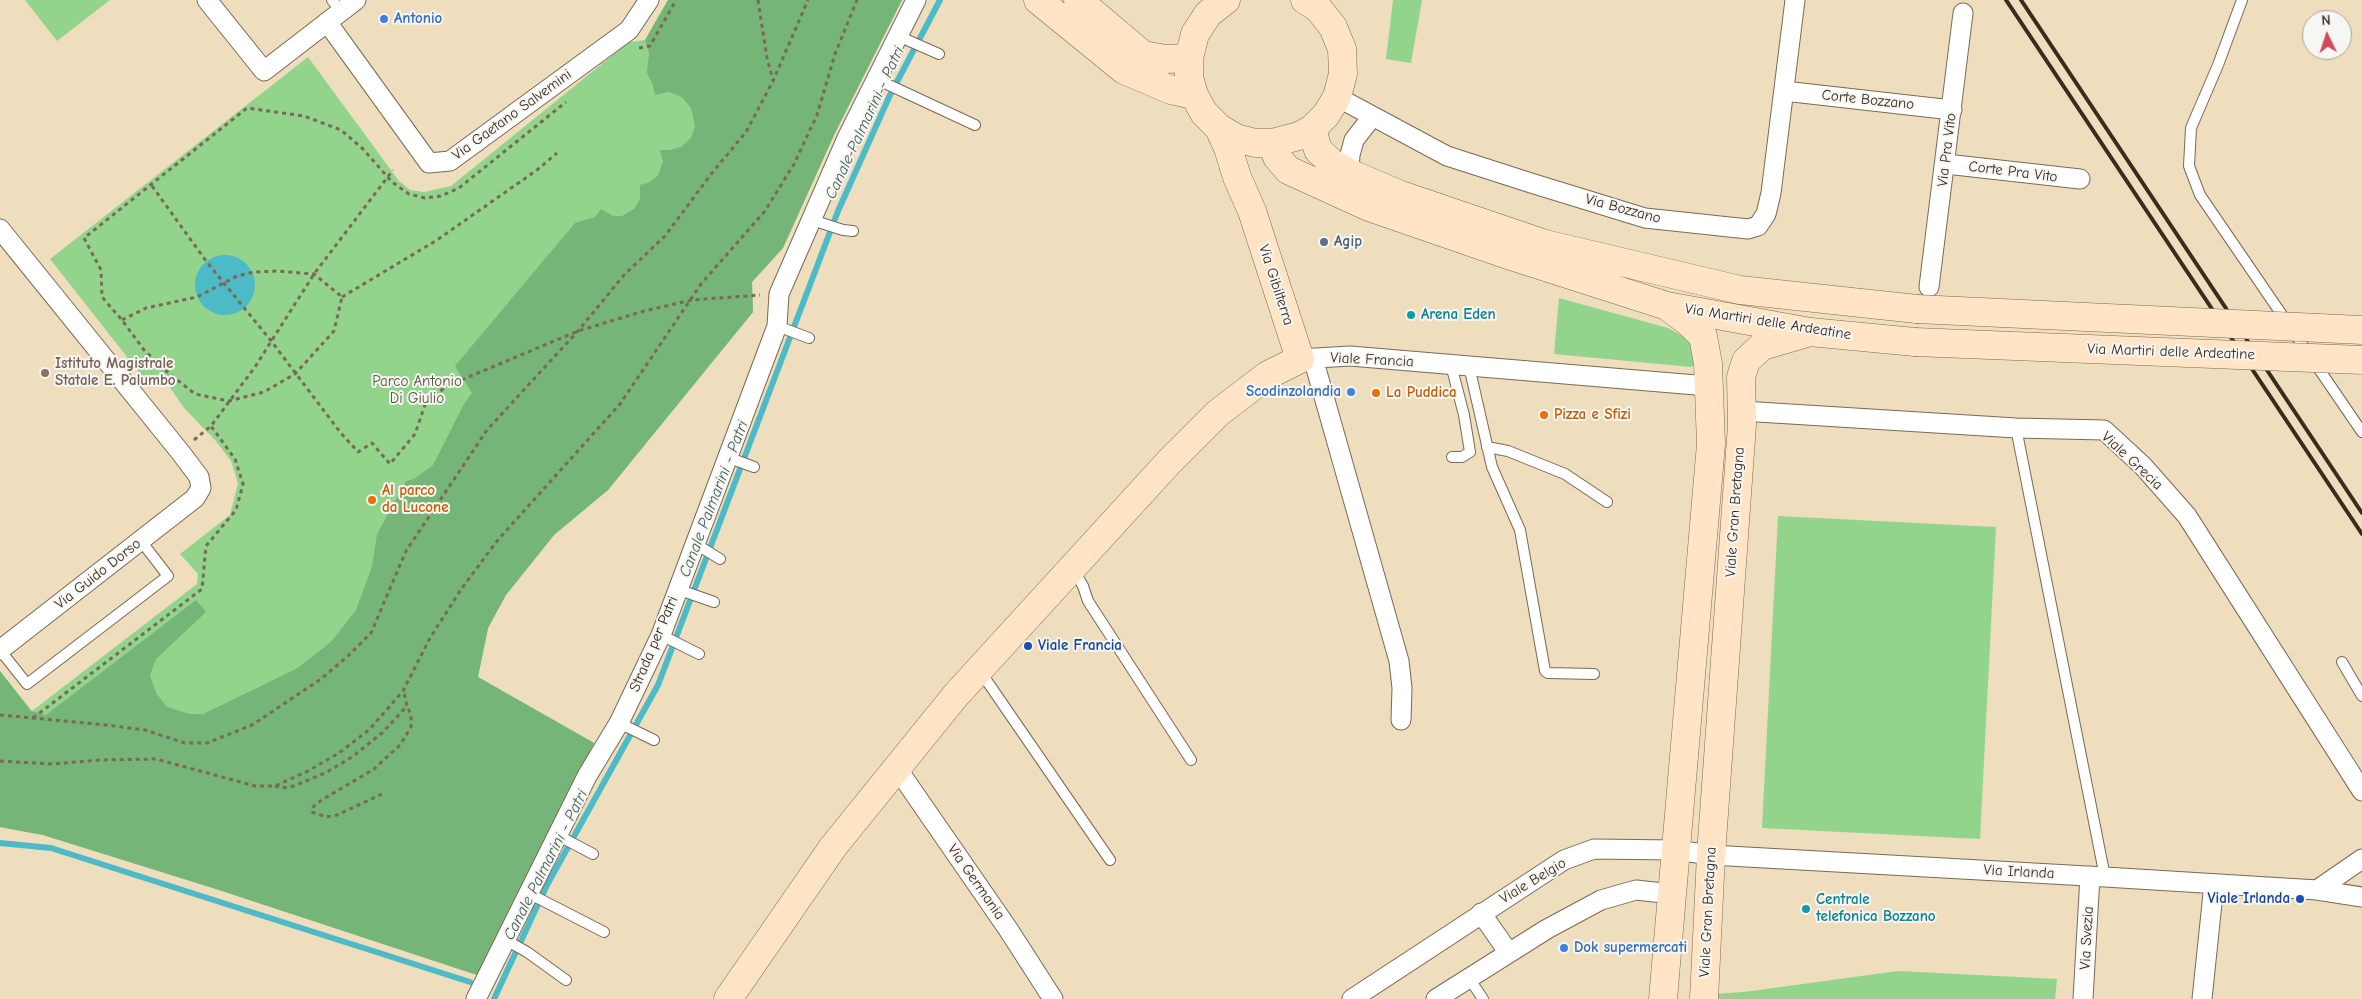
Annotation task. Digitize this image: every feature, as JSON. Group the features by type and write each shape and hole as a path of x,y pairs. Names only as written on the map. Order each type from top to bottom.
{"street":[{"path":"207,0 264,71 333,11 356,0"},
{"name":"Via Gaetano Salvemini","path":"333,11 429,163 450,161 622,36 629,30 649,0"},
{"name":"Strada per Patri","path":"481,998 587,776 623,725 663,637 698,545 727,457 780,327 780,294 818,222 847,138 881,82 903,38 916,0"},
{"path":"1038,0 1099,34 1143,55 1166,59 1189,58"},
{"path":"1078,0 1124,70 1171,90 1194,95"},
{"path":"1226,0 1208,14 1195,34 1189,58 1189,77 1194,95 1204,113 1220,128 1236,138 1264,143 1286,141 1312,129 1326,114 1337,97 1344,74 1342,50 1333,27 1318,8 1305,0"},
{"name":"Via Bozzano","path":"1337,97 1447,156 1645,218 1748,229 1758,226 1766,214 1795,0"},
{"name":"Via Pra Vito","path":"1923,298 1946,164 1963,13"},
{"name":"Corte Bozzano","path":"1784,90 1952,110"},
{"path":"1349,174 1350,155 1354,140 1372,117"},
{"name":"Via Gibilterra","path":"1220,128 1306,358"},
{"name":"Via Martiri delle Ardeatine","path":"1312,129 1318,150 1333,164 1349,174 1401,195 1528,239 1740,290 1923,298 2362,330"},
{"name":"Via Gibilterra","path":"1252,211 1246,173 1246,158 1264,143"},
{"name":"Via Martiri delle Ardeatine","path":"1264,143 1288,170 1369,206 1514,257 1668,306 1810,332 1915,342 2362,360"},
{"name":"Corte Pra Vito","path":"1946,164 2080,179"},
{"path":"0,229 181,453"},
{"name":"Viale Gran Bretagna","path":"1663,999 1711,444 1708,364 1703,336 1687,320 1668,306"},
{"name":"Viale Gran Bretagna","path":"1704,999 1711,855 1742,411 1740,377 1746,361 1762,346 1810,332"},
{"name":"Viale Francia","path":"728,999 834,848 896,767 979,670 1169,462 1218,413 1268,375 1306,358 1350,356 1708,386"},
{"path":"1306,358 1399,661 1402,688 1401,720"},
{"name":"Viale Grecia","path":"1742,411 2016,428 2104,430 2143,466 2187,516 2361,783"},
{"name":"Via Guido Dorso","path":"0,650 195,498 201,488 199,478 181,453"},
{"path":"1686,733 1719,735"},
{"name":"Via Germania","path":"896,767 1008,929 1053,999"},
{"name":"Viale Belgio","path":"1352,999 1564,860 1594,849 1675,850"},
{"name":"Via Irlanda","path":"1675,850 1711,855 2317,890 2362,897"},
{"path":"2317,890 2362,859"},
{"name":"Via Svezia","path":"2083,999 2098,876"},
{"path":"2202,999 2214,884"},
{"path":"1436,999 1509,953 1601,900 1636,890 1672,894"},
{"path":"1481,913 1509,953"}],"lane":[{"path":"2242,0 2218,65 2191,128 2189,166 2200,195 2362,432"},
{"path":"903,38 939,54"},
{"path":"881,82 975,125"},
{"path":"818,222 848,230"},
{"path":"780,327 805,337"},
{"path":"1460,366 1492,467 1520,530 1545,671 1548,673 1594,674"},
{"path":"1452,458 1462,457 1470,452 1464,415 1460,366"},
{"path":"2016,428 2098,876"},
{"path":"1487,447 1508,451 1565,474 1607,502"},
{"path":"727,457 754,467"},
{"path":"0,650 27,684 168,576 141,541"},
{"path":"698,545 718,556"},
{"path":"1073,568 1083,586 1088,601 1191,760"},
{"path":"682,590 714,602"},
{"path":"663,637 699,654"},
{"path":"2342,662 2362,696"},
{"path":"979,670 1110,860"},
{"path":"623,725 654,740"},
{"path":"560,836 589,853"},
{"path":"530,894 604,932"},
{"path":"508,941 566,980"},
{"path":"1469,978 1483,999"}],"path":[{"path":"758,0 767,58 773,81"},
{"path":"0,715 145,730 185,742 207,743 252,725 313,684 348,656 371,633 406,551 487,430 578,331 624,275 664,236 746,132 773,81 808,0"},
{"path":"275,786 308,771 370,729 403,692 430,638 462,588 497,541 620,404 701,284 765,211 794,164 818,115 835,54 857,0"},
{"path":"386,178 363,149 341,130 304,116 247,108 152,186 84,238 101,270 102,298 122,320 144,350 195,394 229,401 264,392 295,374 334,331 342,297 437,240 537,170 558,153"},
{"path":"181,453 211,426 272,342 314,274 393,170"},
{"path":"152,186 206,262 272,342 295,374 358,452 372,443 390,464 415,434 426,402 447,386 578,331 644,311 692,300 780,294"},
{"path":"122,320 146,308 197,297 237,276 254,272 277,271 314,274 342,297"},
{"path":"382,794 337,815 326,817 312,812 313,807 320,801 374,769 400,744 411,727 411,715 403,692"},
{"path":"0,761 52,764 100,760 156,759 255,786 282,788 294,786 327,772 382,733 407,706"}],"green space":[{"path":"25,0 110,0 57,41"},
{"name":"Parco Antonio Di Giulio","path":"668,0 902,0 835,133 783,248 752,282 753,312 608,490 554,535 506,595 488,628 478,677 594,743 477,975 216,889 43,835 0,827 0,671 32,711 197,584 198,574 180,554 230,515 238,483 231,461 215,440 184,408 167,383 142,376 50,259 308,57 399,181 410,190 424,192 451,186 629,42 645,40"},
{"path":"668,0 902,0 835,133 783,248 752,282 753,312 608,490 554,535 506,595 488,628 478,677 594,743 477,975 216,889 43,835 0,827 0,671 31,711 46,715 196,600 206,612 156,659 150,675 156,693 167,707 190,714 203,714 296,669 331,642 356,610 372,567 377,534 406,481 414,479 433,465 464,404 472,393 455,366 575,223 595,217 601,209 613,216 622,216 634,209 640,199 640,185 650,182 658,175 663,162 660,150 681,147 691,138 695,126 691,108 682,97 669,92 655,95 653,85 647,73 649,53 645,40"},
{"path":"1393,0 1422,0 1411,63 1386,59"},
{"path":"1559,298 1668,328 1693,342 1698,362 1691,367 1554,354"},
{"path":"1778,516 1996,527 1980,839 1762,828"},
{"path":"1898,971 2057,979 2055,999 1715,999 1715,994 1744,992"}],"water":[{"path":"225,255 242,260 250,268 255,285 250,302 242,310 225,315 208,310 200,302 195,285 200,268 208,260"}],"waterway":[{"name":"Canale Palmarini - Patri","path":"494,999 547,885 658,685 838,211 890,95 940,0"},
{"path":"0,843 51,848 470,982"}],"railway":[{"path":"2006,0 2362,534"},
{"path":"2021,0 2362,513"}],"place":[{"name":"Antonio","path":"384,19"},
{"name":"Agip","path":"1324,242"},
{"name":"Arena Eden","path":"1411,315"},
{"name":"Istituto Magistrale Statale E. Palumbo","path":"45,373"},
{"name":"Scodinzolandia","path":"1351,392"},
{"name":"La Puddica","path":"1376,393"},
{"name":"Pizza e Sfizi","path":"1544,415"},
{"name":"Al parco da Lucone","path":"372,500"},
{"name":"Viale Francia","path":"1028,646"},
{"name":"Viale Irlanda","path":"2300,899"},
{"name":"Centrale telefonica Bozzano","path":"1806,909"},
{"name":"Dok supermercati","path":"1564,948"}]}
